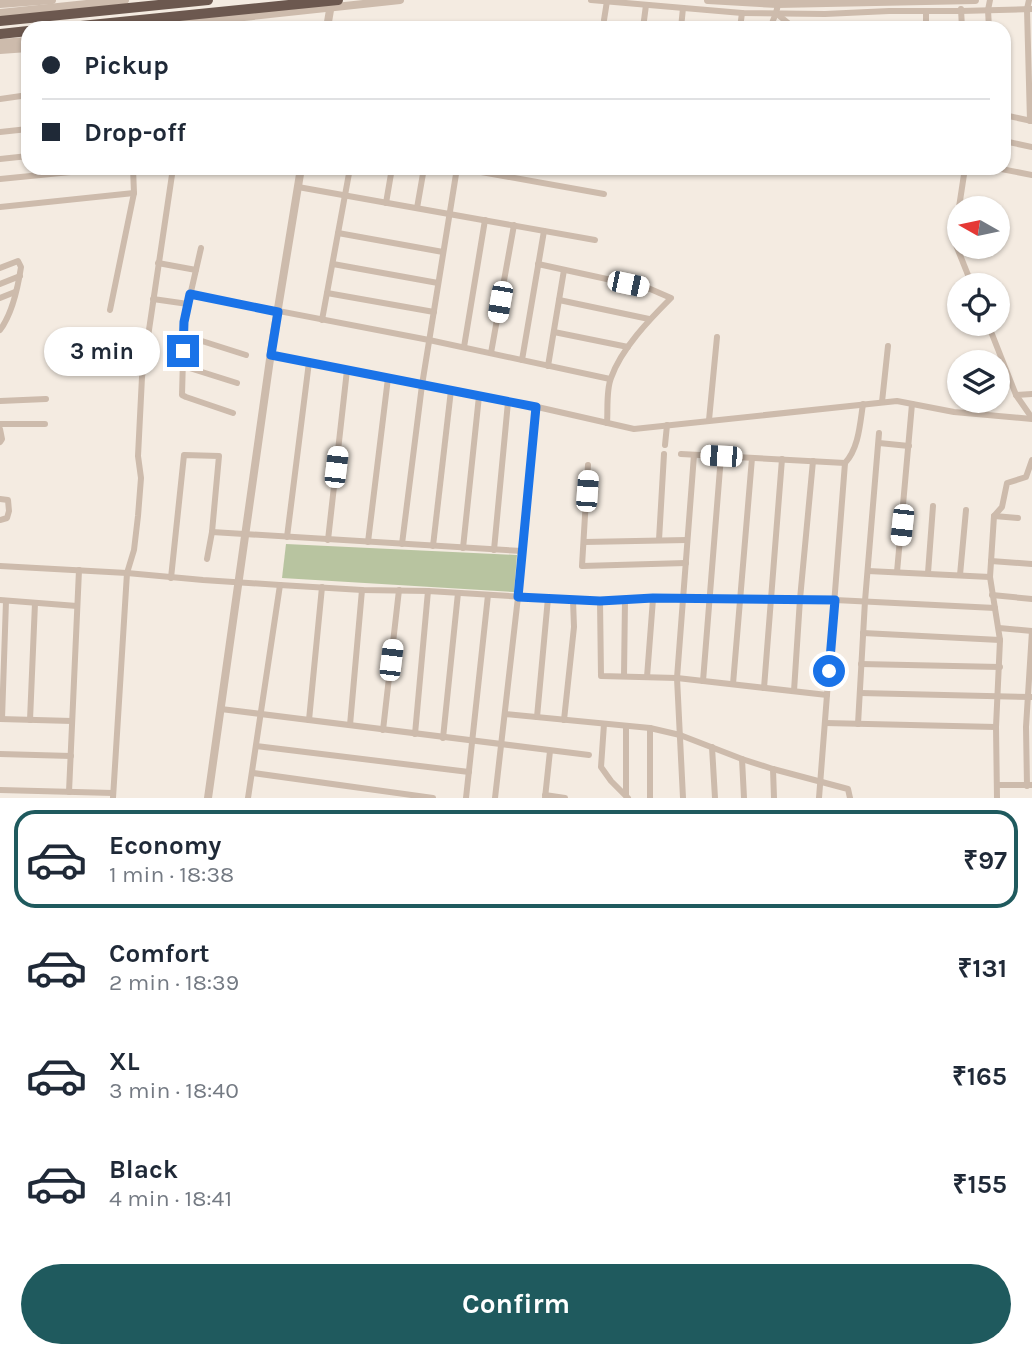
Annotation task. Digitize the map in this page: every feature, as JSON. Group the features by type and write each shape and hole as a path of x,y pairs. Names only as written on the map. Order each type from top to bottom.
{"highway":[{"path":"0,21 157,3 208,0"},
{"path":"183,21 333,3"},
{"path":"0,34 21,32"}],"street":[{"path":"0,4 52,0"},
{"path":"0,13 125,0"},
{"path":"329,21 333,3 400,0"},
{"path":"591,0 742,13 777,6 975,0"},
{"path":"708,0 777,6 825,14 1029,9"},
{"path":"961,0 962,21"},
{"path":"989,21 990,0"},
{"path":"1011,116 1031,121 1029,0"},
{"path":"604,20 607,1"},
{"path":"644,21 646,5"},
{"path":"777,6 789,21"},
{"path":"682,21 683,8"},
{"path":"926,11 926,21"},
{"path":"741,21 742,13"},
{"path":"0,44 21,42"},
{"path":"0,50 21,48"},
{"path":"0,99 21,96"},
{"path":"0,132 21,130"},
{"path":"1011,142 1032,147"},
{"path":"0,159 21,157"},
{"path":"1011,171 1032,175"},
{"path":"0,179 40,175"},
{"path":"110,310 134,193 133,175"},
{"path":"0,790 113,796 127,573 134,550 141,478 138,456 142,377 172,175"},
{"path":"208,798 271,355 300,175"},
{"path":"322,320 349,175"},
{"path":"386,203 391,175"},
{"path":"417,208 423,175"},
{"path":"402,544 422,385 457,175"},
{"path":"497,175 604,194"},
{"path":"964,175 954,240 967,273"},
{"path":"298,187 595,240"},
{"path":"0,206 134,193"},
{"path":"464,347 485,220"},
{"path":"491,353 514,225"},
{"path":"522,360 544,231"},
{"path":"338,233 443,251"},
{"path":"201,248 184,322 182,395 233,413"},
{"path":"0,268 18,261 21,267 10,309 0,330"},
{"path":"158,264 196,271"},
{"path":"333,264 438,283"},
{"path":"538,264 648,288 671,298 649,319 628,347 610,380 607,423"},
{"path":"548,366 564,270"},
{"path":"0,284 20,276"},
{"path":"0,298 15,292"},
{"path":"327,293 434,313"},
{"path":"190,294 464,347 610,380"},
{"path":"153,299 188,304"},
{"path":"559,300 649,319"},
{"path":"0,313 10,309"},
{"path":"554,332 628,347"},
{"path":"183,335 246,355"},
{"path":"993,336 1016,395 1032,418"},
{"path":"709,420 717,337"},
{"path":"882,402 888,346"},
{"path":"271,355 634,429 897,401 954,412 1032,418"},
{"path":"288,537 309,362"},
{"path":"183,366 237,383"},
{"path":"328,540 347,370"},
{"path":"368,542 388,378"},
{"path":"433,546 451,390"},
{"path":"1016,395 1032,394"},
{"path":"463,548 479,396"},
{"path":"0,401 46,399"},
{"path":"494,550 508,402"},
{"path":"820,798 845,463 854,447 863,404"},
{"path":"897,572 912,404"},
{"path":"495,798 536,407"},
{"path":"0,442 0,426 45,424"},
{"path":"665,445 667,425"},
{"path":"858,723 879,433"},
{"path":"879,443 909,446"},
{"path":"659,540 664,454"},
{"path":"681,454 845,463"},
{"path":"170,578 184,455 219,456 207,559"},
{"path":"683,798 677,678 694,455"},
{"path":"703,681 721,456"},
{"path":"733,684 752,458"},
{"path":"764,688 782,459"},
{"path":"997,798 996,727 1000,640 990,577 994,516 1002,507 1007,483 1026,477 1032,460"},
{"path":"794,691 813,461"},
{"path":"589,465 583,566 685,563"},
{"path":"0,499 8,500 9,511 7,518 0,520"},
{"path":"928,573 933,506"},
{"path":"960,575 966,510"},
{"path":"994,516 1018,518"},
{"path":"212,532 522,551"},
{"path":"584,542 687,540"},
{"path":"991,561 1032,564"},
{"path":"0,566 280,586 573,600 800,599 995,608"},
{"path":"69,792 79,570"},
{"path":"868,571 990,577"},
{"path":"248,798 280,586"},
{"path":"309,720 323,587"},
{"path":"350,726 362,590"},
{"path":"383,730 399,590"},
{"path":"415,734 428,591"},
{"path":"443,738 458,593"},
{"path":"466,798 488,595"},
{"path":"992,595 1032,598"},
{"path":"537,718 548,598"},
{"path":"647,677 653,598"},
{"path":"564,720 574,626 573,600"},
{"path":"624,677 625,600"},
{"path":"72,721 1,719 3,601 77,606"},
{"path":"600,601 601,676 677,678 827,695"},
{"path":"30,720 34,603"},
{"path":"997,785 1029,786 1032,631 999,628"},
{"path":"863,633 1000,640"},
{"path":"861,664 1000,667"},
{"path":"860,693 1030,697"},
{"path":"221,709 589,755"},
{"path":"505,714 650,728 680,735 773,769 848,789 850,798"},
{"path":"825,723 996,727"},
{"path":"604,724 601,767 627,797"},
{"path":"626,726 627,797"},
{"path":"650,728 650,798"},
{"path":"256,746 469,772"},
{"path":"712,747 715,798"},
{"path":"550,751 545,797 565,798"},
{"path":"0,754 71,756"},
{"path":"742,759 744,798"},
{"path":"773,769 774,798"},
{"path":"253,773 433,798"}],"green space":[{"path":"286,544 517,555 514,592 282,578"}],"route":[{"path":"183,351 184,322 190,294 278,312 271,355 536,407 518,597 600,601 653,598 835,600 829,671"}]}
